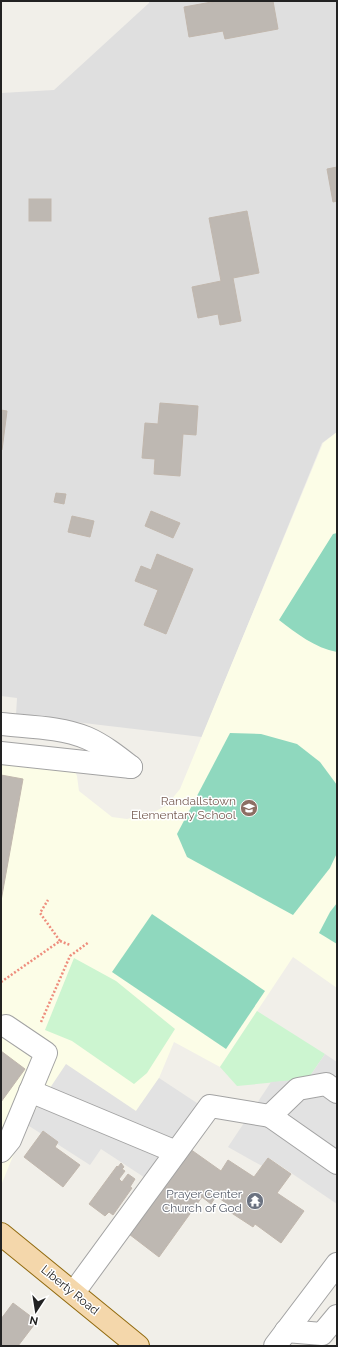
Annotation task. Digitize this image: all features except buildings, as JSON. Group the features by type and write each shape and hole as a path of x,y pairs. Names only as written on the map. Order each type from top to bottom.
{"main road":[{"name":"Liberty Road","path":"1,1234 74,1292 127,1342"}],"street":[{"path":"1,724 61,731 87,738 112,752 131,767 1,753"},
{"path":"1,1151 10,1140 46,1054 6,1026"},
{"path":"270,1116 298,1089 326,1084 337,1092"},
{"path":"30,1091 176,1152"},
{"path":"74,1292 210,1106 270,1116 337,1163"},
{"path":"280,1339 337,1264"},
{"path":"280,1339 322,1334 337,1316"}],"path":[{"path":"48,900 40,913 60,942 70,945"},
{"path":"1,982 60,942"},
{"path":"31,1043 70,956 89,942"}],"shaded area":[{"path":"149,1 337,1 337,432 322,443 202,737 16,715 17,698 1,696 1,93 54,90 149,3"},
{"name":"Randallstown Elementary School","path":"337,432 337,988 293,957 220,1067 174,1042 159,1078 136,1111 26,1124 2,1183 1,743 67,751 77,776 79,791 112,817 127,819 156,811 167,805 180,789 323,443"},
{"path":"325,1054 337,1062 337,1204 269,1158 262,1166 228,1147 271,1082 308,1079"},
{"path":"66,1064 136,1111 159,1078 206,1109 156,1185 101,1149 90,1165 26,1124"}],"green space":[{"path":"337,533 337,652 313,644 279,620 333,534"},
{"path":"230,733 261,734 297,744 320,762 337,785 337,853 330,868 293,915 187,857 177,834"},
{"path":"337,903 337,944 319,933 330,912"},
{"path":"152,914 265,991 226,1049 112,972"},
{"path":"74,958 116,981 175,1029 147,1073 134,1084 72,1041 45,1030"},
{"path":"257,1011 325,1054 308,1079 237,1086 220,1067"}],"place":[{"name":"Randallstown Elementary School","path":"249,808"},
{"name":"Prayer Center Church of God","path":"255,1201"}]}
